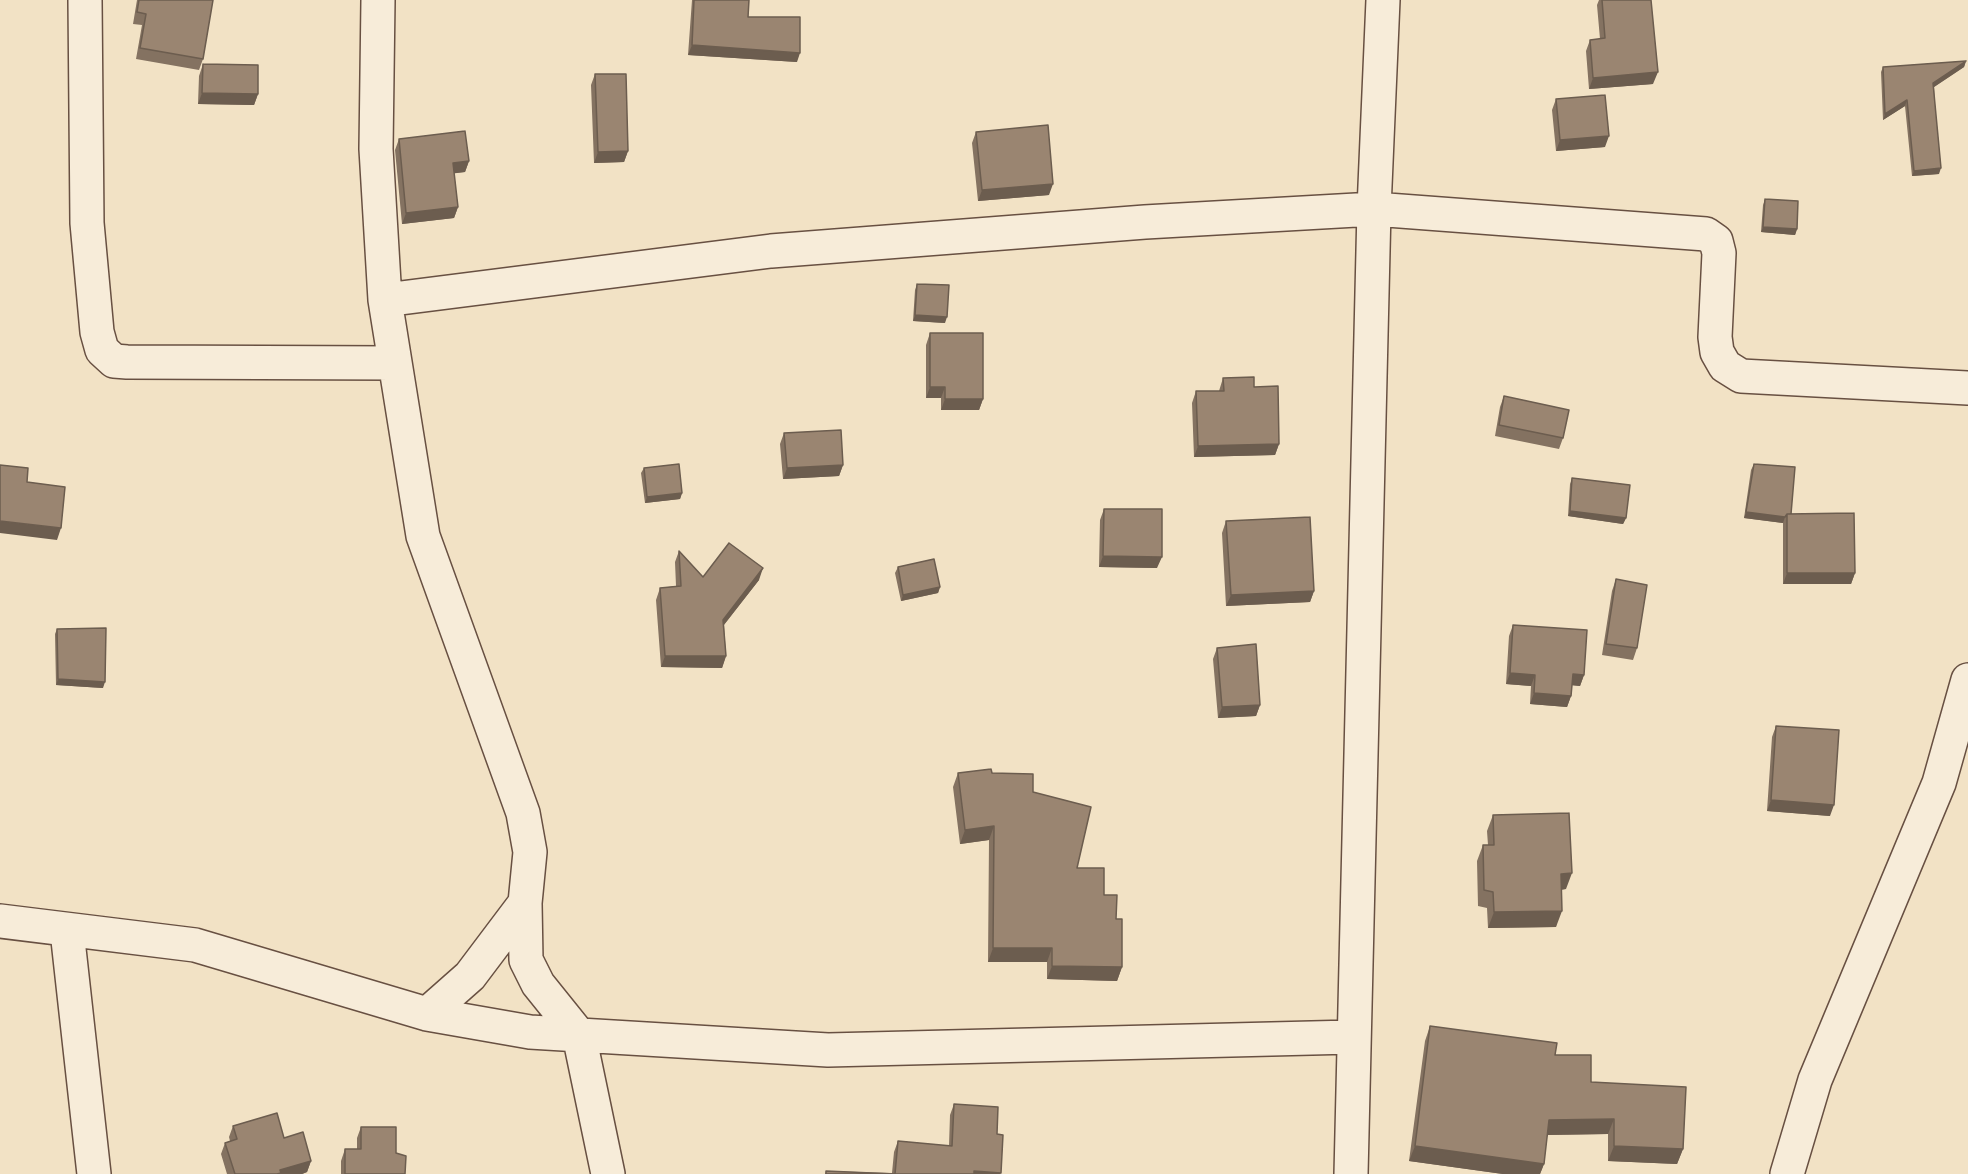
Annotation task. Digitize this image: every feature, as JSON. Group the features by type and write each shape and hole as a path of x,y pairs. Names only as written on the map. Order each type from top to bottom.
{"street":[{"path":"85,0 87,223 97,332 102,350 114,361 127,362 394,363"},
{"path":"378,0 376,149 385,300 423,536 523,813 530,852 525,903 526,960 538,984 579,1035 608,1174"},
{"path":"1351,1174 1352,1037 1374,209 1383,0"},
{"path":"385,300 771,251 1145,222 1374,209 1706,234 1716,241 1719,253 1715,337 1717,352 1725,366 1741,376 1968,388"},
{"path":"1787,1174 1815,1080 1939,783 1968,680"},
{"path":"428,1014 470,976 525,903"},
{"path":"0,921 195,945 428,1014 530,1032 828,1050 1352,1037"},
{"path":"67,931 94,1174"}],"building":[{"path":"139,0 213,0 203,59 140,48 146,14 137,12"},
{"path":"694,0 749,0 748,17 800,17 800,53 692,45"},
{"path":"1602,0 1651,0 1658,72 1593,78 1590,40 1605,38"},
{"path":"1966,61 1933,83 1941,168 1914,171 1907,100 1885,114 1883,67"},
{"path":"203,64 258,65 258,94 202,93"},
{"path":"595,74 626,74 628,151 598,152"},
{"path":"1605,95 1609,136 1560,140 1556,99"},
{"path":"1048,125 1053,184 982,190 976,132"},
{"path":"465,131 469,161 453,163 458,207 406,213 399,139"},
{"path":"1765,199 1798,201 1797,229 1763,227"},
{"path":"917,284 949,285 947,317 915,315"},
{"path":"930,333 983,333 983,399 945,399 945,387 930,387"},
{"path":"1254,377 1254,387 1278,386 1279,444 1198,446 1196,391 1224,391 1223,378"},
{"path":"1504,396 1569,410 1563,438 1499,425"},
{"path":"841,430 843,465 787,468 784,433"},
{"path":"679,464 682,493 647,497 644,468"},
{"path":"1754,464 1795,467 1791,514 1785,517 1746,512"},
{"path":"0,465 28,468 27,482 65,487 61,528 0,521"},
{"path":"1572,478 1630,485 1626,518 1570,511"},
{"path":"1104,509 1162,509 1162,557 1103,556"},
{"path":"1854,513 1855,573 1787,573 1787,514"},
{"path":"1310,517 1314,591 1231,595 1226,521"},
{"path":"729,543 763,568 723,620 726,656 665,656 660,588 681,586 679,551 703,577"},
{"path":"934,559 940,587 903,595 898,567"},
{"path":"1616,579 1647,585 1637,648 1606,644"},
{"path":"1513,625 1587,630 1584,675 1573,674 1571,696 1534,693 1535,675 1510,673"},
{"path":"106,628 105,682 58,679 57,629"},
{"path":"1256,644 1260,705 1222,707 1217,648"},
{"path":"1776,726 1839,730 1834,805 1771,800"},
{"path":"991,769 992,773 1033,774 1033,792 1091,807 1077,868 1104,868 1104,895 1117,895 1116,919 1122,919 1122,967 1052,966 1052,948 993,948 994,826 965,830 958,773"},
{"path":"1569,813 1572,873 1561,874 1562,911 1494,912 1493,892 1484,890 1483,845 1494,845 1493,815"},
{"path":"1430,1026 1557,1043 1555,1055 1591,1055 1591,1082 1686,1087 1683,1149 1614,1146 1614,1119 1549,1120 1544,1164 1415,1146"},
{"path":"954,1104 998,1107 997,1134 1003,1135 1001,1173 974,1171 974,1174 895,1174 898,1141 952,1146"},
{"path":"277,1113 284,1138 303,1132 311,1161 280,1170 281,1173 277,1174 235,1174 225,1143 237,1139 233,1126"},
{"path":"361,1127 396,1127 396,1153 406,1156 405,1174 345,1174 345,1149 361,1149"},
{"path":"826,1171 895,1174 826,1174"}]}
